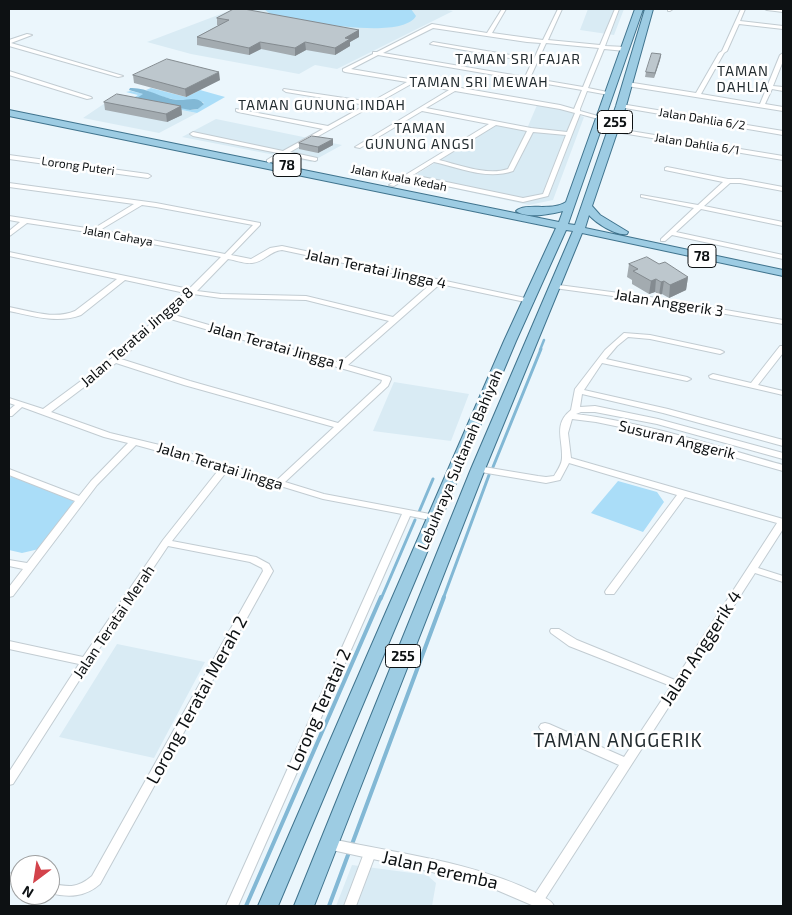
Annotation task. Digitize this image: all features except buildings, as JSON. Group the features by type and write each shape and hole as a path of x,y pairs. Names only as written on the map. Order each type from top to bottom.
{"main road":[{"name":"Lebuhraya Sultanah Bahiyah","path":"268,906 490,388 564,223 639,9"},
{"name":"Lebuhraya Sultanah Bahiyah","path":"304,906 336,845 478,469 580,226 621,106 649,9"},
{"name":"Jalan Kuala Kedah","path":"9,109 269,161 544,222 564,223"},
{"name":"Jalan Kuala Kedah","path":"9,113 371,184 392,185 520,211 564,223 783,273"},
{"path":"520,211 558,210 567,207 571,203"},
{"path":"587,206 596,217 622,235"},
{"path":"544,222 557,236 556,242"},
{"name":"Jalan Kuala Kedah","path":"622,235 666,236 783,265"},
{"path":"570,250 583,240 594,237 622,235"},
{"path":"490,388 502,388 523,358"},
{"path":"458,465 474,445 492,403 497,400 507,401"}],"street":[{"path":"489,34 504,9"},
{"path":"527,79 560,9"},
{"path":"408,176 522,200 546,195 578,112 577,109 617,9"},
{"path":"698,95 723,52 743,9"},
{"path":"767,9 783,11"},
{"path":"737,22 783,28"},
{"path":"602,118 560,107 345,70 432,26 545,42 625,49"},
{"path":"9,43 29,35"},
{"path":"9,43 120,76"},
{"path":"433,44 536,61"},
{"path":"375,54 609,93"},
{"path":"762,106 783,55"},
{"path":"9,73 89,98"},
{"path":"269,161 412,82"},
{"path":"627,84 783,109"},
{"path":"770,87 783,89"},
{"path":"358,147 454,89"},
{"path":"286,90 370,105"},
{"name":"Jalan Dahlia 6/2","path":"621,106 783,133"},
{"path":"420,109 531,130 569,134"},
{"path":"238,110 330,127"},
{"path":"392,185 494,123"},
{"path":"433,160 494,173 508,172 511,170 531,130"},
{"name":"Jalan Dahlia 6/1","path":"612,130 783,158"},
{"path":"193,134 315,159"},
{"name":"Lorong Puteri","path":"9,156 148,176"},
{"path":"667,169 783,189"},
{"path":"666,236 728,181"},
{"path":"9,185 138,204"},
{"path":"643,196 783,224"},
{"path":"94,231 138,204"},
{"name":"Jalan Teratai Jingga 8","path":"44,413 115,360 191,292 258,224 156,205 138,204"},
{"name":"Jalan Cahaya","path":"9,218 94,231 226,257"},
{"path":"9,234 26,221"},
{"path":"666,236 783,257"},
{"name":"Jalan Teratai Jingga 4","path":"226,257 253,261 270,250 279,248 530,301"},
{"path":"9,254 191,292 222,296 306,298 394,320"},
{"path":"9,308 59,318 70,317 78,314 123,278"},
{"path":"343,365 438,282"},
{"name":"Jalan Anggerik 3","path":"554,286 671,302 783,322"},
{"name":"Jalan Teratai Jingga 1","path":"165,315 387,379 385,384 340,426"},
{"path":"478,469 538,480 557,478 567,460 564,433 566,420 572,413 578,391 588,375 623,337 631,334 720,352"},
{"path":"754,386 783,348"},
{"path":"115,360 187,383 340,426"},
{"path":"601,360 687,379"},
{"path":"713,376 783,394"},
{"path":"578,391 665,411 783,443"},
{"name":"Jalan Teratai Jingga","path":"9,400 107,435 279,484 323,496 435,518"},
{"path":"9,414 20,405"},
{"path":"572,413 595,408 658,422 783,456"},
{"path":"648,431 658,422 665,411"},
{"name":"Susuran Anggerik","path":"572,413 648,431 783,468"},
{"path":"279,484 340,426"},
{"path":"9,594 105,470 135,442"},
{"path":"567,460 783,522"},
{"name":"Jalan Teratai Merah","path":"9,781 166,543 193,506 225,468"},
{"path":"9,472 81,500"},
{"path":"610,592 683,493"},
{"name":"Lorong Teratai 2","path":"232,906 407,513"},
{"name":"Jalan Anggerik 4","path":"542,903 626,763 783,522"},
{"name":"Lorong Teratai Merah 2","path":"60,890 76,892 84,890 96,880 268,571 266,566 253,559 166,543"},
{"path":"9,563 30,567"},
{"path":"752,569 783,579"},
{"path":"555,631 573,643 678,685"},
{"path":"9,645 87,662"},
{"path":"545,727 626,763"},
{"name":"Jalan Peremba","path":"336,845 477,877 512,887 542,903"},
{"path":"350,906 365,852"}],"shaded area":[{"path":"234,9 440,9 453,11 337,69 315,65 299,74 191,54 147,42"},
{"path":"264,9 411,9 416,16 406,24 390,27 347,27 267,15 269,13"},
{"path":"588,9 624,9 614,35 580,30"},
{"path":"130,88 142,89 177,100 195,99 204,104 198,109 190,110 139,100 137,98 143,94 129,90"},
{"path":"151,88 186,97 200,90 225,97 197,113 130,100 138,95 126,92 131,91 144,94 138,98 192,110 198,109 204,103 197,100 169,98 146,90"},
{"path":"114,97 197,113 159,133 83,118"},
{"path":"537,105 561,109 584,117 553,200 529,205 409,179 496,125 526,131"},
{"name":"TAMAN GUNUNG INDAH","path":"216,119 342,145 311,162 182,137"},
{"path":"394,382 469,394 451,441 373,431"},
{"path":"12,475 75,500 39,549 22,553 9,550 9,479"},
{"path":"618,481 657,492 664,502 643,532 591,513"},
{"path":"117,644 205,662 154,758 59,737"},
{"path":"352,865 427,875 436,883 432,906 336,906"}],"waterway":[{"path":"540,350 544,340"},
{"path":"493,467 541,349"},
{"path":"443,599 489,475"},
{"path":"419,512 433,479"},
{"path":"381,599 415,520"},
{"path":"246,906 381,597"},
{"path":"329,906 444,597"}],"district":[{"name":"TAMAN SRI FAJAR","path":"518,59"},
{"name":"TAMAN DAHLIA","path":"743,79"},
{"name":"TAMAN SRI MEWAH","path":"479,82"},
{"name":"TAMAN GUNUNG INDAH","path":"322,105"},
{"name":"TAMAN GUNUNG ANGSI","path":"420,136"},
{"name":"TAMAN ANGGERIK","path":"618,741"}]}
